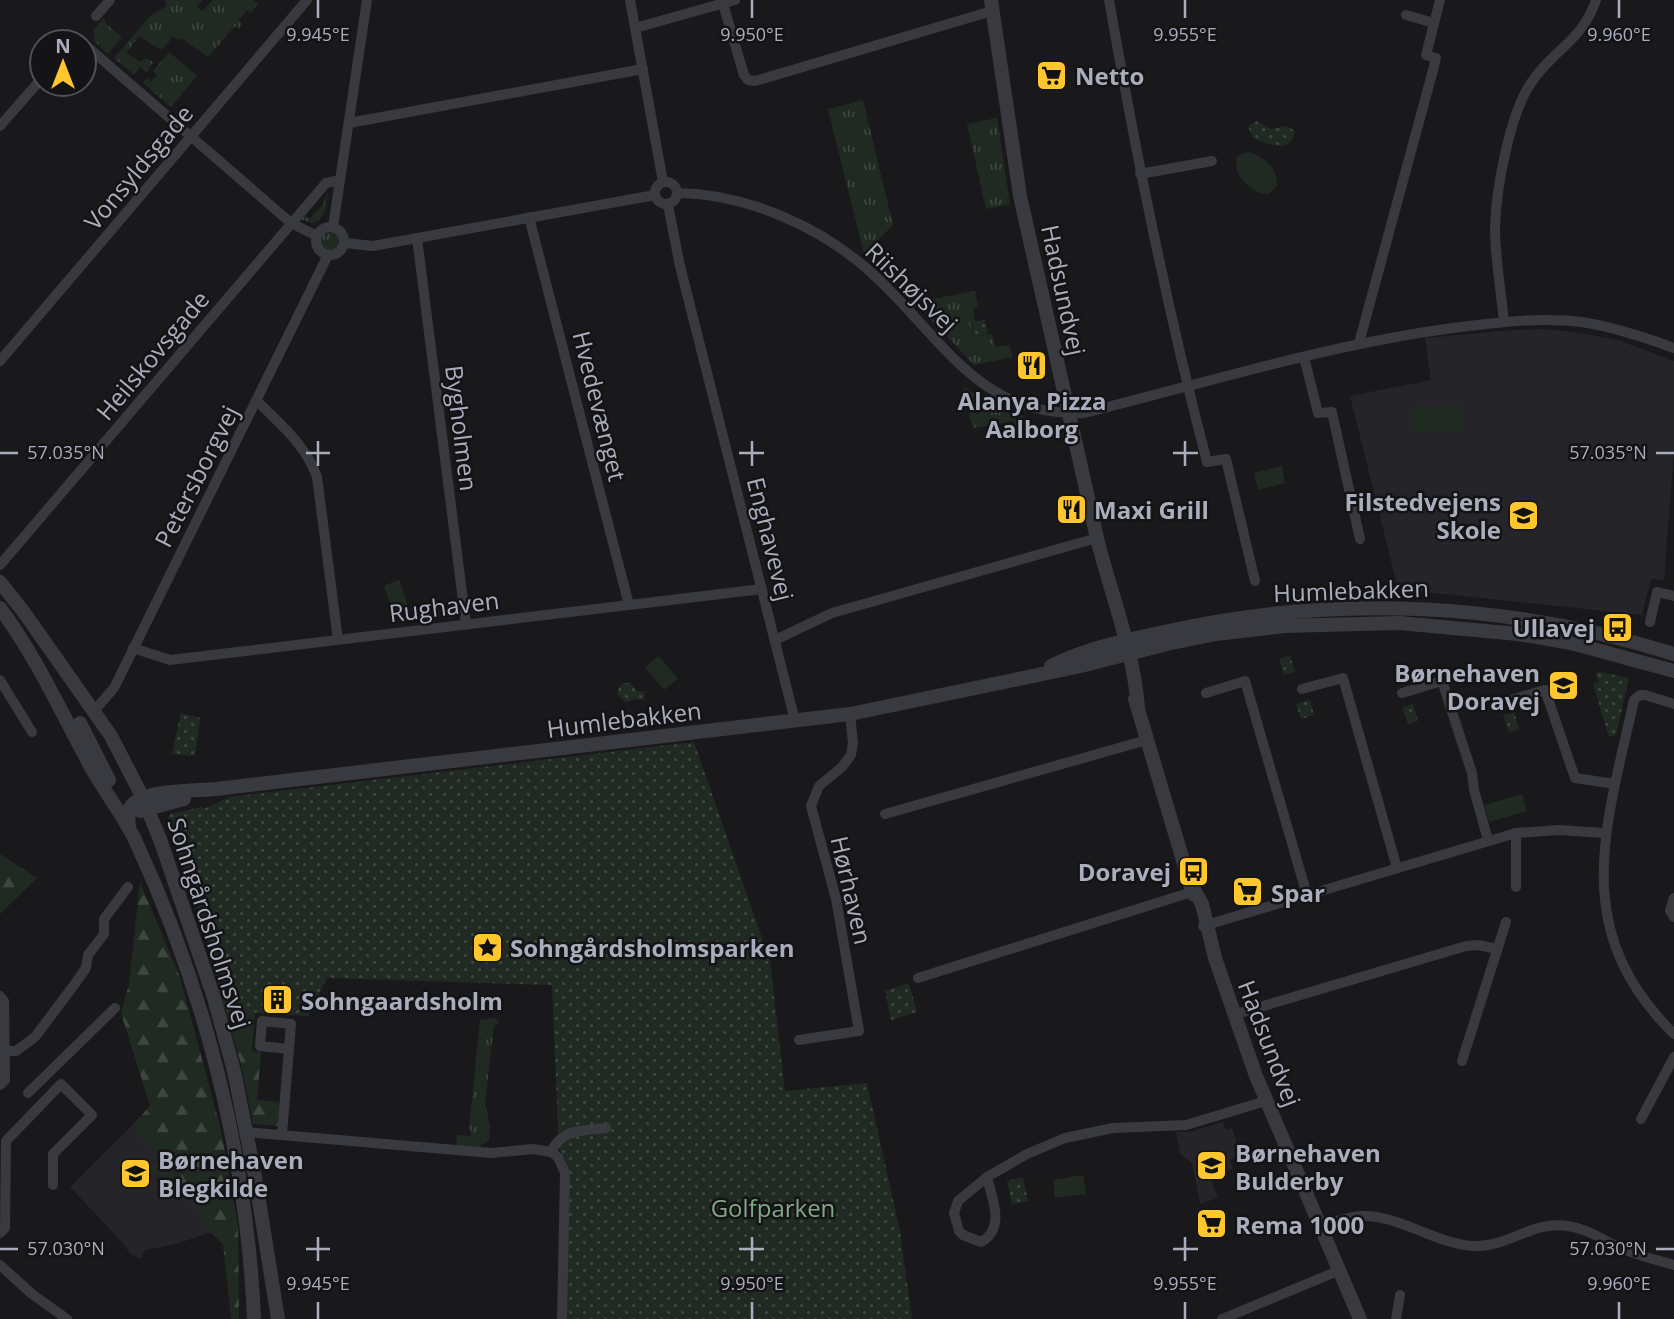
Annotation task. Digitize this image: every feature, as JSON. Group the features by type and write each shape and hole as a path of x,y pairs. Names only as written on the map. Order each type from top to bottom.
{"street":[{"path":"96,16 110,0"},
{"name":"Vonsyldsgade","path":"0,361 307,0"},
{"path":"333,227 367,0"},
{"path":"631,0 663,182"},
{"path":"635,28 735,0"},
{"path":"1109,0 1140,174 1188,387 1207,462 1226,459 1255,581"},
{"path":"1359,343 1436,58 1426,55 1440,0"},
{"path":"1504,322 1495,226 1512,130 1518,109 1531,82 1581,31 1595,0"},
{"path":"723,4 744,75 748,80 755,81 991,5"},
{"name":"Hadsundvej","path":"991,5 1020,196 1097,538 1109,586 1119,609 1124,648 1135,678 1138,708 1194,890 1202,904 1206,929 1233,1015 1266,1101 1360,1319"},
{"path":"1406,15 1434,23"},
{"path":"98,56 291,223 317,236"},
{"path":"349,123 643,69"},
{"path":"0,126 28,94"},
{"path":"1140,174 1212,161"},
{"name":"Heilskovsgade","path":"0,565 326,183 340,180"},
{"path":"663,182 672,183 678,193 668,205 659,202 655,195 656,188 663,182"},
{"name":"Riishøjsvej","path":"678,193 708,195 741,203 802,226 824,238 874,274 970,375 991,391 1037,410 1084,413 1359,343 1432,330 1504,322 1583,322 1642,336 1674,348"},
{"path":"345,243 373,246 655,195"},
{"name":"Enghavevej","path":"668,205 680,266 795,721"},
{"name":"Hvedevænget","path":"529,217 629,605"},
{"path":"317,236 322,230 333,227"},
{"path":"317,236 320,250 328,255 337,254 345,243 343,234 333,227"},
{"name":"Bygholmen","path":"417,238 467,624"},
{"name":"Petersborgvej","path":"94,711 114,688 328,255"},
{"path":"1304,357 1318,413 1332,412 1360,539"},
{"path":"257,401 296,439 309,457 317,477 338,640"},
{"path":"775,640 832,613 1097,538"},
{"name":"Sohngårdsholmsvej","path":"0,582 111,736 145,803 189,920 234,1071 278,1319"},
{"name":"Rughaven","path":"133,648 170,660 762,589"},
{"path":"1650,622 1657,592 1674,596"},
{"name":"Humlebakken","path":"145,803 162,794 850,714 1034,674 1207,623 1298,610 1392,607 1460,611 1603,634 1674,654"},
{"name":"Sohngårdsholmsvej","path":"0,608 51,687 101,785 129,827 183,953 218,1074 232,1135 247,1229 254,1319"},
{"path":"10,621 68,704 120,802 129,811"},
{"name":"Humlebakken","path":"1124,648 1243,631 1335,624 1399,623 1518,634 1571,643 1674,671"},
{"path":"1302,690 1343,678 1397,868"},
{"path":"0,680 32,732"},
{"path":"1206,693 1245,681 1307,895"},
{"path":"1402,693 1442,681 1472,773 1488,840"},
{"path":"1504,702 1545,690 1575,778 1615,783"},
{"path":"1674,704 1645,695 1636,697 1604,833 1603,888 1614,940 1637,990 1674,1034"},
{"name":"Hørhaven","path":"799,1040 859,1031 836,900 811,806 819,786 842,767 851,755 853,743 850,714"},
{"path":"885,814 1147,740"},
{"path":"129,827 129,811 132,805 145,803"},
{"path":"1206,929 1307,895 1516,833 1559,830 1604,833"},
{"path":"1516,833 1516,887"},
{"path":"5,1051 16,1051 35,1037 86,968 88,955 104,934 104,919 128,887"},
{"path":"918,978 1194,890"},
{"path":"1674,898 1670,911 1674,917"},
{"path":"1462,1061 1506,922"},
{"path":"1233,1015 1466,946 1478,945 1497,949"},
{"path":"0,996 4,1001 5,1051 5,1080 0,1084"},
{"path":"28,1093 115,1008"},
{"path":"282,1134 289,1049"},
{"path":"1640,1119 1674,1057"},
{"path":"48,1073 92,1115 54,1154 53,1185"},
{"path":"0,1233 5,1228 3,1138 61,1084"},
{"path":"987,1177 997,1221 995,1230 981,1242 959,1231 954,1213 958,1202 987,1177 1027,1154 1065,1138 1113,1128 1186,1125 1266,1101"},
{"path":"551,1152 563,1136 573,1132 606,1128"},
{"path":"246,1132 491,1153 533,1149 551,1152 558,1157 565,1174 562,1319"},
{"path":"1320,1228 1349,1217 1364,1216 1379,1218 1474,1247 1503,1242 1542,1227 1567,1225 1595,1234 1623,1249 1674,1265"},
{"path":"0,1265 63,1318"},
{"path":"1223,1319 1338,1271"},
{"path":"1396,1319 1400,1295"}],"shaded area":[{"name":"Filstedvejens Skole","path":"1544,329 1618,340 1674,361 1674,451 1664,580 1651,579 1642,615 1398,589 1350,396 1431,380 1425,338"},
{"name":"Børnehaven Blegkilde","path":"157,1101 227,1227 176,1244 145,1250 141,1259 130,1254 123,1243 70,1187"},
{"name":"Børnehaven Bulderby","path":"1223,1122 1226,1130 1232,1128 1241,1156 1230,1160 1233,1169 1210,1176 1218,1198 1200,1204 1192,1163 1180,1153 1176,1132 1189,1132"}],"green space":[{"path":"164,0 203,0 197,7 202,11 213,0 253,0 258,4 251,13 247,10 239,20 239,29 235,26 208,57 181,38 178,40 173,36 164,48 159,49 139,36 126,53 141,62 146,58 153,62 147,72 140,67 134,75 114,58 151,15 167,6"},
{"path":"104,18 106,24 122,37 108,54 98,45 98,28 95,28"},
{"path":"169,52 197,76 171,107 143,83 147,78 151,82 157,75 153,71"},
{"path":"863,100 893,225 864,254 828,109"},
{"path":"997,118 1010,204 986,209 967,124"},
{"path":"1257,121 1271,129 1286,126 1295,131 1293,138 1289,143 1278,146 1257,140 1252,137 1248,126"},
{"path":"1249,152 1265,160 1273,169 1277,186 1269,194 1258,192 1249,186 1236,169 1237,156"},
{"path":"328,191 325,211 319,221 312,223 300,219 303,214 309,219 323,205"},
{"path":"330,232 336,235 339,241 336,247 330,250 324,247 321,241 324,235"},
{"path":"917,288 923,301 975,291 978,307 973,308 975,321 970,322 974,337 992,334 995,347 1009,345 1013,357 974,365 908,295"},
{"path":"985,320 988,334 974,337 971,322"},
{"path":"965,387 990,404 1029,419 1022,432 1016,432 1014,421 973,428 962,391"},
{"path":"1464,405 1464,432 1412,433 1411,407"},
{"path":"1282,466 1285,483 1258,490 1254,473"},
{"path":"398,580 408,606 393,612 384,586"},
{"path":"1290,655 1295,672 1284,675 1279,659"},
{"path":"659,656 678,679 664,690 645,667"},
{"path":"1595,671 1629,678 1616,735 1609,737 1593,684 1598,682"},
{"path":"623,683 630,683 637,691 645,692 644,700 626,702 617,694"},
{"path":"1310,700 1314,715 1301,719 1296,704"},
{"path":"1413,704 1418,721 1408,724 1402,707"},
{"path":"1514,712 1519,729 1509,732 1503,715"},
{"path":"181,713 200,718 195,756 172,754"},
{"name":"Sohngårdsholmsparken","path":"694,742 770,961 785,1091 867,1083 900,1231 912,1319 563,1319 567,1175 566,1161 557,1146 552,985 327,978 308,1016 226,1011 211,962 206,933 167,820 170,814 202,807 204,809 229,797"},
{"path":"1522,794 1527,811 1489,822 1484,805"},
{"path":"167,820 180,826 257,982 252,1051 261,1052 257,1100 279,1102 278,1126 253,1124 241,1064 211,962 206,933"},
{"path":"0,854 37,878 0,914"},
{"path":"140,882 180,977 221,1130 238,1225 239,1319 231,1319 223,1244 210,1232 182,1190 174,1192 161,1175 144,1171 162,1159 131,1127 150,1106 121,1013 129,984"},
{"path":"909,983 917,1012 891,1020 885,991"},
{"path":"496,1018 499,1023 494,1025 485,1104 490,1126 489,1140 476,1149 456,1145 457,1135 471,1136 469,1129 480,1020"},
{"path":"1083,1175 1086,1194 1055,1198 1053,1180"},
{"path":"1023,1177 1028,1201 1012,1204 1007,1181"}],"place":[{"name":"Netto","path":"1052,75"},
{"name":"Alanya Pizza Aalborg","path":"1032,366"},
{"name":"Maxi Grill","path":"1071,509"},
{"name":"Filstedvejens Skole","path":"1524,515"},
{"name":"Ullavej","path":"1618,627"},
{"name":"Børnehaven Doravej","path":"1563,686"},
{"name":"Doravej","path":"1194,871"},
{"name":"Spar","path":"1248,892"},
{"name":"Sohngårdsholmsparken","path":"487,947"},
{"name":"Sohngaardsholm","path":"278,1000"},
{"name":"Børnehaven Bulderby","path":"1212,1166"},
{"name":"Børnehaven Blegkilde","path":"135,1173"},
{"name":"Rema 1000","path":"1212,1224"}],"park label":[{"name":"Golfparken","path":"773,1207"}]}
